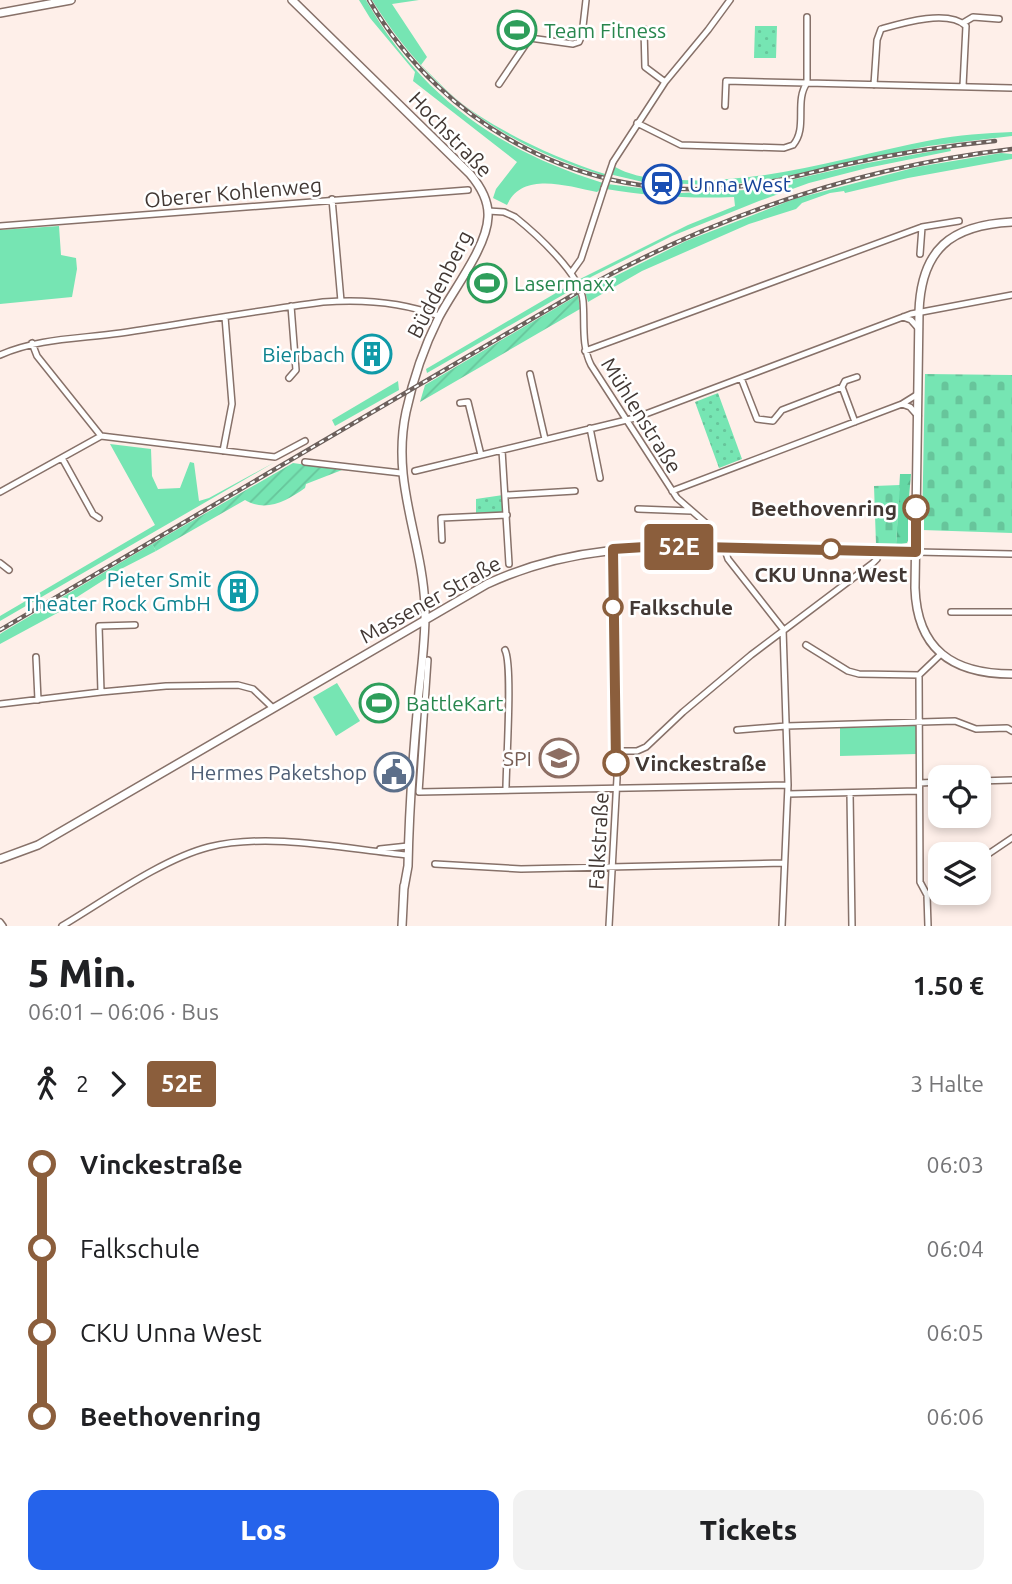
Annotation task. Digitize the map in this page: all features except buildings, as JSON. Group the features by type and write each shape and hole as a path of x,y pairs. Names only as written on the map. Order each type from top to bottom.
{"main road":[{"path":"0,13 29,4 71,0"},
{"name":"Hochstraße","path":"294,0 470,174 481,188 488,211"},
{"name":"Büddenberg","path":"402,926 425,621 421,572 401,473 403,431 421,360 439,316 480,245 488,211"},
{"path":"1012,222 973,227 956,234 942,245 925,272 919,312 916,552 916,599 919,619 927,637 942,654 970,670 1012,674"},
{"name":"Massener Straße","path":"0,859 38,845 486,584 510,573 571,555 661,546 916,552"}],"street":[{"path":"499,84 530,38 573,44 579,42 586,0"},
{"path":"571,273 581,259 612,162 665,82 730,0"},
{"path":"637,123 681,145 789,148 800,134 802,89 807,83 807,17"},
{"path":"874,85 877,40 881,29 923,18 963,23 972,17 999,19"},
{"path":"963,23 966,26 963,86"},
{"path":"644,29 645,67 665,82"},
{"path":"725,106 726,81 1012,88"},
{"name":"Oberer Kohlenweg","path":"0,226 468,190"},
{"path":"332,199 341,301"},
{"name":"Hochstraße","path":"488,211 504,212 515,217 571,273"},
{"path":"585,351 922,227 960,221"},
{"path":"920,254 922,227"},
{"name":"Mühlenstraße","path":"571,273 583,297 585,351 594,370 672,491 707,524 712,547"},
{"path":"415,471 627,419 903,317 1012,295"},
{"path":"0,355 32,343 108,335 292,306 341,301 405,305 439,316"},
{"path":"289,378 296,370 292,306"},
{"path":"223,451 232,404 225,317"},
{"path":"903,317 911,320 919,329"},
{"path":"32,343 37,356 101,436"},
{"path":"530,374 545,439"},
{"path":"741,378 757,419 773,421 782,410 842,387 845,381 857,377"},
{"path":"842,387 855,422"},
{"path":"672,491 902,404 918,394"},
{"path":"460,403 468,402 481,455"},
{"path":"902,404 910,407 918,416"},
{"path":"590,428 600,478"},
{"path":"0,492 101,436 275,457 305,442"},
{"path":"502,450 509,564"},
{"path":"62,458 93,514 99,518"},
{"path":"305,462 401,473"},
{"path":"506,495 575,491"},
{"path":"638,509 691,511"},
{"path":"442,540 441,518 507,515"},
{"path":"724,547 729,559 783,629 788,794 782,926"},
{"name":"Falkstraße","path":"609,926 617,788 613,549"},
{"path":"615,751 637,751 646,747 683,712 783,629 873,563 879,551"},
{"name":"Massener Straße","path":"916,552 1012,554"},
{"path":"0,563 9,570"},
{"path":"951,612 1012,612"},
{"path":"101,692 99,626 135,625"},
{"path":"806,645 848,671 859,674 919,675 942,654"},
{"path":"505,650 508,654 509,686 506,789"},
{"path":"36,657 38,700"},
{"path":"428,660 419,792 788,785"},
{"path":"919,675 920,882 927,895 928,926"},
{"path":"0,704 166,686 238,684 253,689 273,708"},
{"path":"737,730 956,721 976,730 1007,728 1012,731"},
{"path":"991,781 1012,780"},
{"path":"920,783 928,783"},
{"path":"788,794 918,791"},
{"path":"850,793 852,926"},
{"path":"991,852 1012,838"},
{"path":"62,926 172,861 208,847 252,841 407,850"},
{"path":"435,864 521,869 784,863"}],"green space":[{"path":"359,0 366,0 411,65 437,92 466,116 529,154 603,183 602,188 597,192 559,185 534,184 514,194 507,205 493,198 496,189 517,162 413,81 415,72 370,18"},
{"path":"372,0 419,0 392,4 427,57 421,65 453,96 443,88 418,62"},
{"path":"755,26 777,26 776,58 754,58"},
{"path":"464,105 524,141 605,176 533,148 501,131"},
{"path":"1012,132 1012,136 928,146 774,179 712,187 643,182 609,174 613,166 637,175 662,179 744,178 807,168 942,138"},
{"path":"950,148 951,151 809,183 672,236 591,277 581,285 578,280 688,225 735,206 734,197 654,195 606,189 607,184 681,193 747,190 862,164"},
{"path":"1001,153 1012,154 1012,159 908,178 845,193 830,193 802,203 796,209 749,224 642,271 588,302 585,291 686,241 794,199 917,167"},
{"path":"59,226 61,255 76,258 77,269 72,297 0,304 0,230"},
{"path":"573,283 575,288 427,373 426,369"},
{"path":"578,295 580,309 420,402 425,385"},
{"path":"925,374 1012,375 1012,533 922,530"},
{"path":"398,381 399,390 335,426 332,420"},
{"path":"718,393 742,459 719,468 695,402"},
{"path":"110,444 151,449 152,476 158,489 180,488 190,462 194,463 199,501 275,462 0,621 0,616 155,525"},
{"path":"293,463 342,470 306,484 305,488 276,503 261,505 245,500 156,551 152,544"},
{"path":"900,474 911,474 908,509 910,536 907,543 896,545"},
{"path":"900,485 896,545 876,544 874,486"},
{"path":"503,495 502,512 476,513 476,499"},
{"path":"152,544 156,551 121,569 74,599 74,604 0,644 0,634 3,632"},
{"path":"337,683 360,721 336,736 313,697"},
{"path":"916,726 916,754 840,756 840,728"}],"railway":[{"path":"369,0 400,45 437,85 478,120 524,148 573,169 625,183 679,189 748,186 900,154 995,141"},
{"path":"0,630 583,289 634,262 685,238 791,198 900,168 1012,149"}],"bus line":[{"name":"52E","path":"616,763 613,549 661,546 916,552 916,508"}],"place":[{"name":"Team Fitness","path":"517,30"},
{"name":"Unna West","path":"662,184"},
{"name":"Lasermaxx","path":"487,283"},
{"name":"Bierbach","path":"372,354"},
{"name":"Beethovenring","path":"916,508"},
{"name":"CKU Unna West","path":"831,549"},
{"name":"Pieter Smit Theater Rock GmbH","path":"238,591"},
{"name":"Falkschule","path":"613,607"},
{"name":"BattleKart","path":"379,703"},
{"name":"SPI","path":"559,758"},
{"name":"Vinckestraße","path":"616,763"},
{"name":"Hermes Paketshop","path":"394,772"}]}
